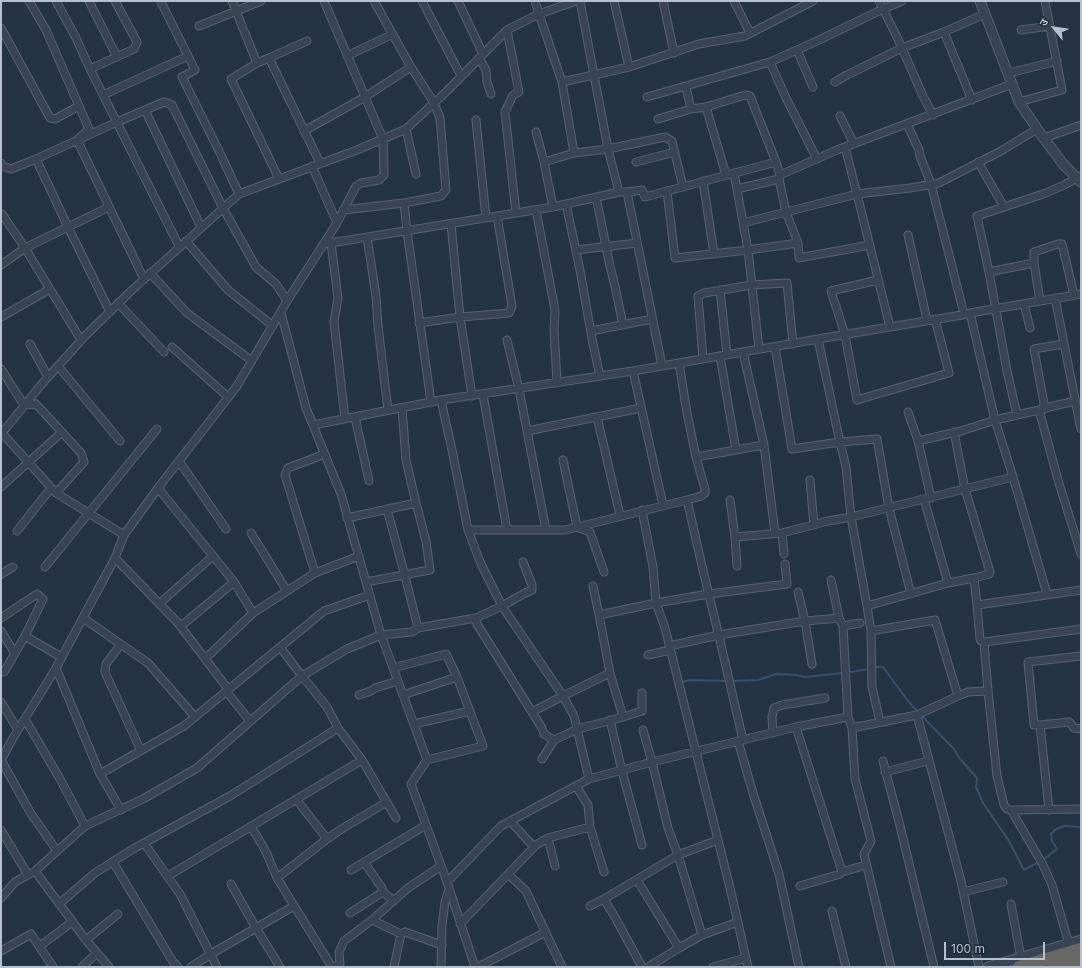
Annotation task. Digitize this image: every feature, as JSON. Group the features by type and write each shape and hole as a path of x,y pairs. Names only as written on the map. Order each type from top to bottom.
{"highway":[{"path":"1020,962 1076,951"},
{"path":"1053,967 1076,951"}],"street":[{"path":"29,1 46,30 88,129 77,140"},
{"path":"56,1 76,38 90,69 179,246"},
{"path":"88,1 118,56"},
{"path":"90,69 134,49 137,42 115,1"},
{"path":"162,1 195,70 182,77 239,194"},
{"path":"232,1 257,63"},
{"path":"199,26 261,1"},
{"path":"58,851 30,812 1,760 56,668 115,558 124,535 158,488 237,386 287,301 324,244 330,239 356,186 361,183 379,180 384,175 383,139 324,1"},
{"path":"343,210 404,203 441,196 446,190 440,118 434,103 411,67 374,1"},
{"path":"422,1 461,76"},
{"path":"458,1 486,70 487,82 491,94"},
{"path":"535,1 562,82 574,153"},
{"path":"124,535 53,491 1,433 24,405 81,340 179,246 239,194 357,150 406,128 434,103 507,30 539,14 576,1"},
{"path":"580,1 608,149 619,192"},
{"path":"614,1 629,67"},
{"path":"663,1 674,53"},
{"path":"735,1 750,33"},
{"path":"562,82 629,67 699,44 745,36 813,1"},
{"path":"879,1 923,96 933,114"},
{"path":"647,98 770,62 902,1"},
{"path":"980,1 1019,102 1063,164 1080,179 1046,193 977,216 1017,415"},
{"path":"1019,102 1062,90 1045,1"},
{"path":"835,82 902,48 985,14"},
{"path":"1021,30 1050,26"},
{"path":"1,28 50,118 55,119 79,106"},
{"path":"507,30 519,92 513,95 505,112 516,213"},
{"path":"944,32 972,100"},
{"path":"347,56 393,34"},
{"path":"279,179 231,79 257,63 307,41"},
{"path":"797,50 813,87"},
{"path":"103,94 188,56"},
{"path":"269,58 320,163"},
{"path":"1009,74 1057,61"},
{"path":"770,62 786,98 817,159"},
{"path":"304,131 365,97 411,67"},
{"path":"737,189 779,177 854,144 1012,84"},
{"path":"686,87 691,109"},
{"path":"658,119 745,95 750,96 776,162 786,212 798,243 799,258 870,246"},
{"path":"1,163 2,166 11,169 164,102 172,105 223,208 256,267 276,284 287,301"},
{"path":"706,107 726,175"},
{"path":"145,110 201,228"},
{"path":"840,116 854,144"},
{"path":"476,120 486,218"},
{"path":"907,124 919,150 931,184 995,420 1047,594"},
{"path":"1044,138 1081,125"},
{"path":"406,128 416,174"},
{"path":"743,223 857,194 939,183 1001,151 1037,129"},
{"path":"536,132 554,207"},
{"path":"544,162 574,153 608,149 665,137 672,141 683,187"},
{"path":"77,140 144,279"},
{"path":"845,148 890,327"},
{"path":"636,162 675,152"},
{"path":"36,159 110,312"},
{"path":"330,239 366,237 451,224 554,207 619,192 642,190 645,197 776,162"},
{"path":"978,162 1004,207"},
{"path":"312,166 337,223"},
{"path":"734,173 748,250 759,349"},
{"path":"703,181 714,254"},
{"path":"667,191 675,258 798,243"},
{"path":"627,192 662,366"},
{"path":"596,197 623,325"},
{"path":"404,203 431,402"},
{"path":"566,204 586,298 590,331 600,376"},
{"path":"1,265 25,248 109,207"},
{"path":"536,210 555,310 554,330 557,382"},
{"path":"2,214 25,248 81,340"},
{"path":"420,323 460,317 509,313 512,306 497,216"},
{"path":"451,224 460,317 472,396"},
{"path":"908,235 927,320"},
{"path":"366,237 376,296 388,410"},
{"path":"330,239 338,298 334,322 345,419"},
{"path":"186,241 228,290 273,326"},
{"path":"576,250 637,243"},
{"path":"313,425 441,400 633,371 996,309 1024,304 1040,301 1055,298 1078,294 1062,244 1034,252 1034,263 1040,301"},
{"path":"989,272 1034,263"},
{"path":"150,273 187,313 252,361"},
{"path":"878,280 831,291 845,335 857,400 949,373 935,319"},
{"path":"703,359 698,296 704,293 720,290 752,285 787,283 793,344"},
{"path":"1,317 50,289"},
{"path":"720,290 724,355 736,450"},
{"path":"1055,298 1081,429"},
{"path":"118,304 164,352"},
{"path":"1024,304 1030,328"},
{"path":"281,313 306,408 341,494 381,635 427,760"},
{"path":"590,331 652,319"},
{"path":"818,339 846,467 851,517 871,631 872,687 880,722"},
{"path":"507,340 519,389 546,530"},
{"path":"30,344 48,377"},
{"path":"1063,344 1034,349 1042,409 1058,480 1081,554"},
{"path":"172,347 228,398"},
{"path":"775,347 792,449 840,442 877,439 889,508 911,594"},
{"path":"743,352 764,445 784,554"},
{"path":"468,530 565,530 620,515 702,496 705,489 696,457 679,363"},
{"path":"58,366 120,441"},
{"path":"1,369 24,405"},
{"path":"633,371 663,505"},
{"path":"482,395 507,530"},
{"path":"441,400 468,530 481,564 502,606 563,696 574,716 589,779"},
{"path":"918,441 995,420 1076,401"},
{"path":"17,531 53,491 84,462 81,453 36,404 24,405"},
{"path":"366,582 405,576 430,570 426,541 406,460 402,408"},
{"path":"527,430 641,408"},
{"path":"908,412 918,441 927,499 948,583"},
{"path":"355,417 369,481"},
{"path":"597,417 620,515"},
{"path":"45,567 156,429"},
{"path":"1,487 62,432"},
{"path":"867,606 948,583 989,574 990,572 965,489 954,432"},
{"path":"696,457 764,445"},
{"path":"315,573 285,475 288,468 325,454"},
{"path":"563,460 577,527"},
{"path":"179,461 226,529"},
{"path":"735,537 779,533 927,499 1013,477"},
{"path":"810,480 814,525"},
{"path":"158,488 234,582 253,613"},
{"path":"687,500 719,635 753,793 779,874 799,967"},
{"path":"730,500 737,566"},
{"path":"348,518 416,503"},
{"path":"387,509 418,628"},
{"path":"642,510 653,567 656,603 665,628 748,967"},
{"path":"577,527 590,532 604,572"},
{"path":"251,533 287,591"},
{"path":"160,603 213,556"},
{"path":"205,659 253,613 315,573 359,556"},
{"path":"115,558 181,626 250,721"},
{"path":"1,898 15,882 31,873 85,826 143,799 197,768 302,676 346,649 381,635 412,632 418,628 476,618 532,590 532,585 523,562"},
{"path":"599,615 709,594 787,584 785,564"},
{"path":"1,574 13,567"},
{"path":"974,578 980,638 981,641 984,642 997,776 1004,805 1007,809 1011,810 1081,809"},
{"path":"831,580 839,618 843,626 848,717 852,728 855,779 871,841 864,854 891,967"},
{"path":"181,626 234,582"},
{"path":"593,586 610,673 623,717"},
{"path":"977,605 1081,590"},
{"path":"798,592 805,621 812,664"},
{"path":"1,618 37,594 42,600 25,636 14,652 4,672"},
{"path":"100,774 184,726 324,610 370,595"},
{"path":"83,618 148,663 195,716"},
{"path":"476,618 478,624 542,728 544,734 554,740"},
{"path":"648,655 719,635 805,621 839,618"},
{"path":"871,631 935,620 958,696"},
{"path":"843,626 860,623"},
{"path":"984,642 1081,629"},
{"path":"1,631 14,652"},
{"path":"25,636 62,657"},
{"path":"121,644 106,664 105,672 141,751"},
{"path":"280,647 327,707 338,728 362,760 396,818"},
{"path":"393,668 446,654 457,677 483,746 427,760 411,784 448,886 475,967"},
{"path":"1081,656 1028,662 1034,725 1069,722 1074,728 1081,729"},
{"path":"56,668 100,774 120,810"},
{"path":"532,712 610,673"},
{"path":"403,695 457,677"},
{"path":"359,695 398,680"},
{"path":"852,728 917,715 968,692 988,691"},
{"path":"542,759 554,740 578,729 623,717 642,710 642,693"},
{"path":"773,733 772,718 774,708 782,705 825,698"},
{"path":"1,702 18,730"},
{"path":"414,724 470,711"},
{"path":"917,715 961,881 980,967"},
{"path":"441,967 445,902 448,886 501,826 589,779 796,727 848,717"},
{"path":"25,719 85,826"},
{"path":"610,720 642,845"},
{"path":"1040,725 1049,810"},
{"path":"796,727 842,872"},
{"path":"59,904 95,873 144,843 230,796 338,728"},
{"path":"643,730 668,828 678,855 702,935"},
{"path":"168,876 362,760"},
{"path":"883,761 934,967"},
{"path":"885,772 928,761"},
{"path":"576,786 588,805 590,827 604,872"},
{"path":"296,799 327,839"},
{"path":"277,878 327,839 387,802"},
{"path":"1011,810 1052,884 1076,951"},
{"path":"510,821 534,847"},
{"path":"351,870 426,825"},
{"path":"251,826 266,852 277,878 332,967 340,964 339,952 344,941 372,920 408,888 441,866"},
{"path":"460,924 534,847 548,838 590,827"},
{"path":"1,830 31,873 59,904 86,940 109,967"},
{"path":"548,838 555,866"},
{"path":"590,906 678,855 718,840"},
{"path":"144,843 180,894 217,967"},
{"path":"113,862 173,962 178,967"},
{"path":"364,862 382,888 383,892 393,900"},
{"path":"800,886 866,865"},
{"path":"508,874 526,891 562,967"},
{"path":"637,880 679,948"},
{"path":"963,892 1003,882"},
{"path":"231,884 280,967"},
{"path":"350,913 383,892"},
{"path":"604,899 642,967"},
{"path":"988,967 1020,962 1011,904"},
{"path":"191,967 294,906"},
{"path":"832,911 846,967"},
{"path":"86,940 118,914"},
{"path":"372,920 401,934 405,932 442,945"},
{"path":"40,946 72,922"},
{"path":"648,967 702,935 738,922"},
{"path":"478,967 546,932"},
{"path":"1,951 31,934 40,946 50,966"},
{"path":"394,967 401,934"},
{"path":"1076,951 1081,940"},
{"path":"82,967 97,953"},
{"path":"713,967 746,958"}],"waterway":[{"path":"847,673 883,667 918,712"},
{"path":"731,681 758,680 776,674 805,677 843,673"},
{"path":"682,682 690,680 727,681"},
{"path":"921,715 954,749 960,759 977,778 976,787 983,803 1009,841 1024,870 1039,862"},
{"path":"1043,860 1057,849 1052,841 1051,834 1055,830 1064,826 1081,827"}]}
